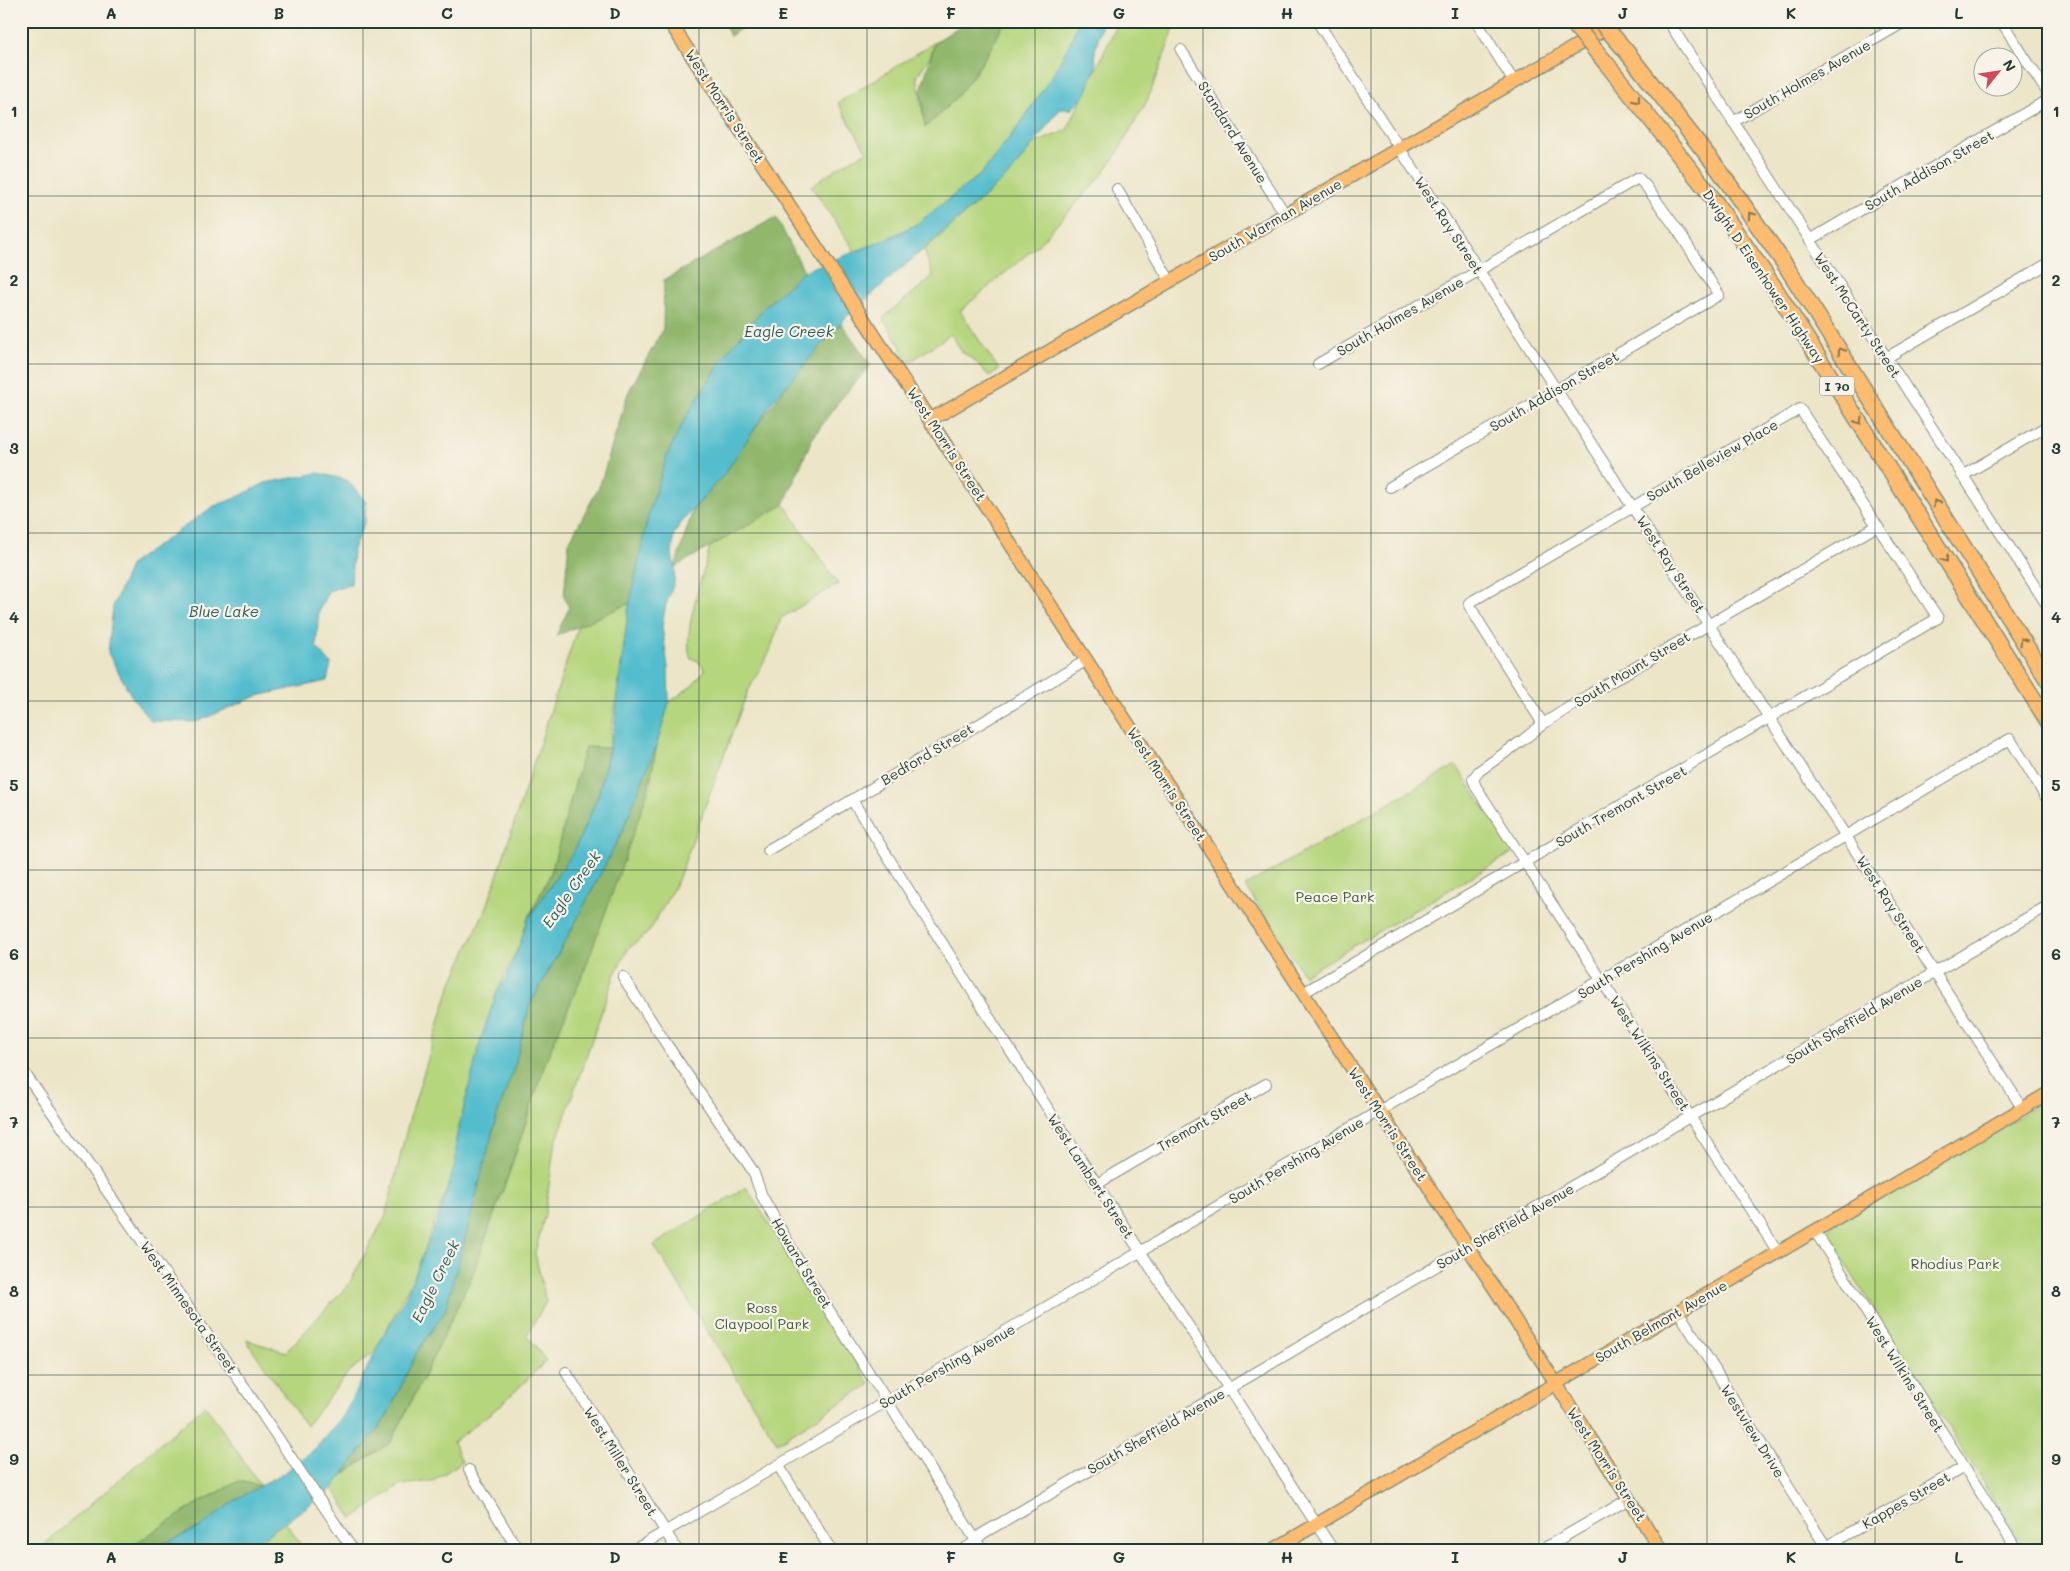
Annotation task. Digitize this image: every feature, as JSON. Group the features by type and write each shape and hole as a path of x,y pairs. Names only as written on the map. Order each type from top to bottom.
{"highway":[{"name":"Dwight D Eisenhower Highway","path":"1571,21 1706,189 1774,287 2049,723"},
{"name":"Dwight D Eisenhower Highway","path":"1600,21 1720,170 1786,266 2049,682"}],"main road":[{"name":"West Morris Street","path":"669,21 1468,1247 1661,1550"},
{"name":"South Warman Avenue","path":"929,418 941,414 1620,21"},
{"name":"South Belmont Avenue","path":"1273,1550 2049,1093"}],"street":[{"name":"West Ray Street","path":"1317,21 2023,1109"},
{"path":"1476,21 1514,82"},
{"name":"West McCarty Street","path":"1668,21 2049,608"},
{"name":"South Holmes Avenue","path":"1733,122 1906,21"},
{"path":"2001,21 2049,95"},
{"name":"Standard Avenue","path":"1181,50 1285,214"},
{"name":"South Addison Street","path":"1810,240 2049,100"},
{"name":"South Holmes Avenue","path":"1318,364 1638,178 1679,232 1720,295"},
{"path":"1117,189 1170,281"},
{"path":"1886,358 2049,263"},
{"name":"South Addison Street","path":"1390,487 1720,295"},
{"name":"South Belleview Place","path":"1543,724 1476,618 1469,603 1633,506 1800,409 1878,526"},
{"path":"1962,476 2049,425"},
{"name":"South Tremont Street","path":"1303,993 1938,618 1878,526"},
{"name":"South Mount Street","path":"1473,779 1479,771 1543,724 1709,624 1878,526"},
{"name":"Bedford Street","path":"768,850 1087,660"},
{"name":"South Pershing Avenue","path":"634,1550 2010,740 2049,802"},
{"name":"West Wilkins Street","path":"1473,779 1476,788 1603,980 1778,1252"},
{"name":"West Lambert Street","path":"852,800 915,903 1334,1550"},
{"name":"South Sheffield Avenue","path":"963,1550 982,1534 2049,905"},
{"name":"Howard Street","path":"623,977 666,1045 754,1171 762,1196 804,1271 982,1550"},
{"name":"West Minnesota Street","path":"21,1068 262,1414 353,1550"},
{"name":"Tremont Street","path":"1097,1184 1266,1084"},
{"name":"West Wilkins Street","path":"1815,1230 1964,1467"},
{"name":"Westview Drive","path":"1678,1312 1825,1549"},
{"name":"West Miller Street","path":"566,1372 677,1550"},
{"path":"778,1465 831,1550"},
{"name":"Kappes Street","path":"1825,1549 1964,1467 2017,1550"},
{"path":"469,1470 518,1550"},
{"path":"1542,1550 1629,1499"}],"green space":[{"path":"723,21 752,21 730,36"},
{"path":"968,21 1005,21 971,78 949,105 925,127 921,91 935,42"},
{"path":"1005,21 1078,21 1071,41 1054,73 1020,124 981,174 918,223 878,243 855,251 811,186 842,165 867,152 838,103 935,42 931,55 917,76 925,126 938,116 961,92 981,65"},
{"path":"1119,21 1177,21 1148,99 1118,152 1099,179 1038,245 960,311 999,370 989,376 975,361 962,352 951,334 910,362 883,318 933,276 924,250 988,194 1033,144 1067,130"},
{"path":"776,217 804,271 764,308 667,455 648,516 630,603 556,636 569,608 564,596 569,542 600,485 628,393 663,329 664,280"},
{"path":"841,323 871,365 840,400 812,439 784,504 675,567 693,510 725,473 748,438 795,375"},
{"path":"784,504 838,584 781,618 770,651 747,693 678,880 649,932 628,949 615,974 554,1148 545,1214 535,1253 546,1302 527,1335 546,1361 502,1404 453,1442 462,1462 433,1481 400,1485 353,1519 333,1488 344,1474 391,1442 471,1278 508,1176 547,1058 584,971 648,788 658,740 669,703 691,686 705,670 698,661 691,658 689,635 694,604 710,547"},
{"path":"630,603 609,748 585,748 551,873 527,921 522,939 497,992 481,1039 456,1139 457,1162 414,1277 375,1351 349,1372 306,1426 246,1340 286,1352 349,1284 386,1215 408,1124 450,987 489,901 578,626"},
{"path":"658,740 648,791 584,971 547,1058 508,1176 471,1278 391,1442 344,1474 387,1416 417,1352 445,1311 496,1118 515,1065 529,1007 622,832"},
{"path":"585,747 609,748 598,796 574,851 527,921 551,873"},
{"name":"Peace Park","path":"1456,765 1514,852 1304,975 1245,886"},
{"name":"Rhodius Park","path":"2049,1099 2049,1550 2026,1550 1829,1238 1830,1227"},
{"name":"Ross Claypool Park","path":"746,1187 870,1384 777,1443 654,1245"},
{"path":"205,1405 261,1486 239,1481 200,1502 126,1550 38,1550"},
{"path":"239,1481 261,1486 202,1526 150,1550 125,1550 200,1502"},
{"path":"285,1521 304,1550 246,1550"}],"water":[{"name":"Eagle Creek","path":"1078,21 1103,21 1095,50 1096,66 1086,94 1072,109 1060,109 1012,172 846,317 773,401 725,473 681,523 674,534 672,555 675,567 674,583 666,604 662,626 668,667 669,703 656,747 622,832 529,1007 515,1065 496,1118 445,1311 417,1352 387,1416 333,1488 246,1550 150,1550 199,1528 237,1499 287,1471 316,1448 345,1413 381,1340 405,1299 438,1219 456,1162 456,1139 481,1039 497,992 506,978 527,921 574,851 598,796 614,730 628,611 648,516 667,455 687,415 729,350 764,308 804,271 904,231 918,223 981,174 1020,124 1054,73 1071,41"},
{"name":"Blue Lake","path":"318,473 347,480 366,502 365,521 353,549 351,584 328,591 319,611 316,646 331,664 327,681 257,696 196,722 151,721 132,697 108,653 113,606 131,564 214,506 234,499 265,483"}]}
